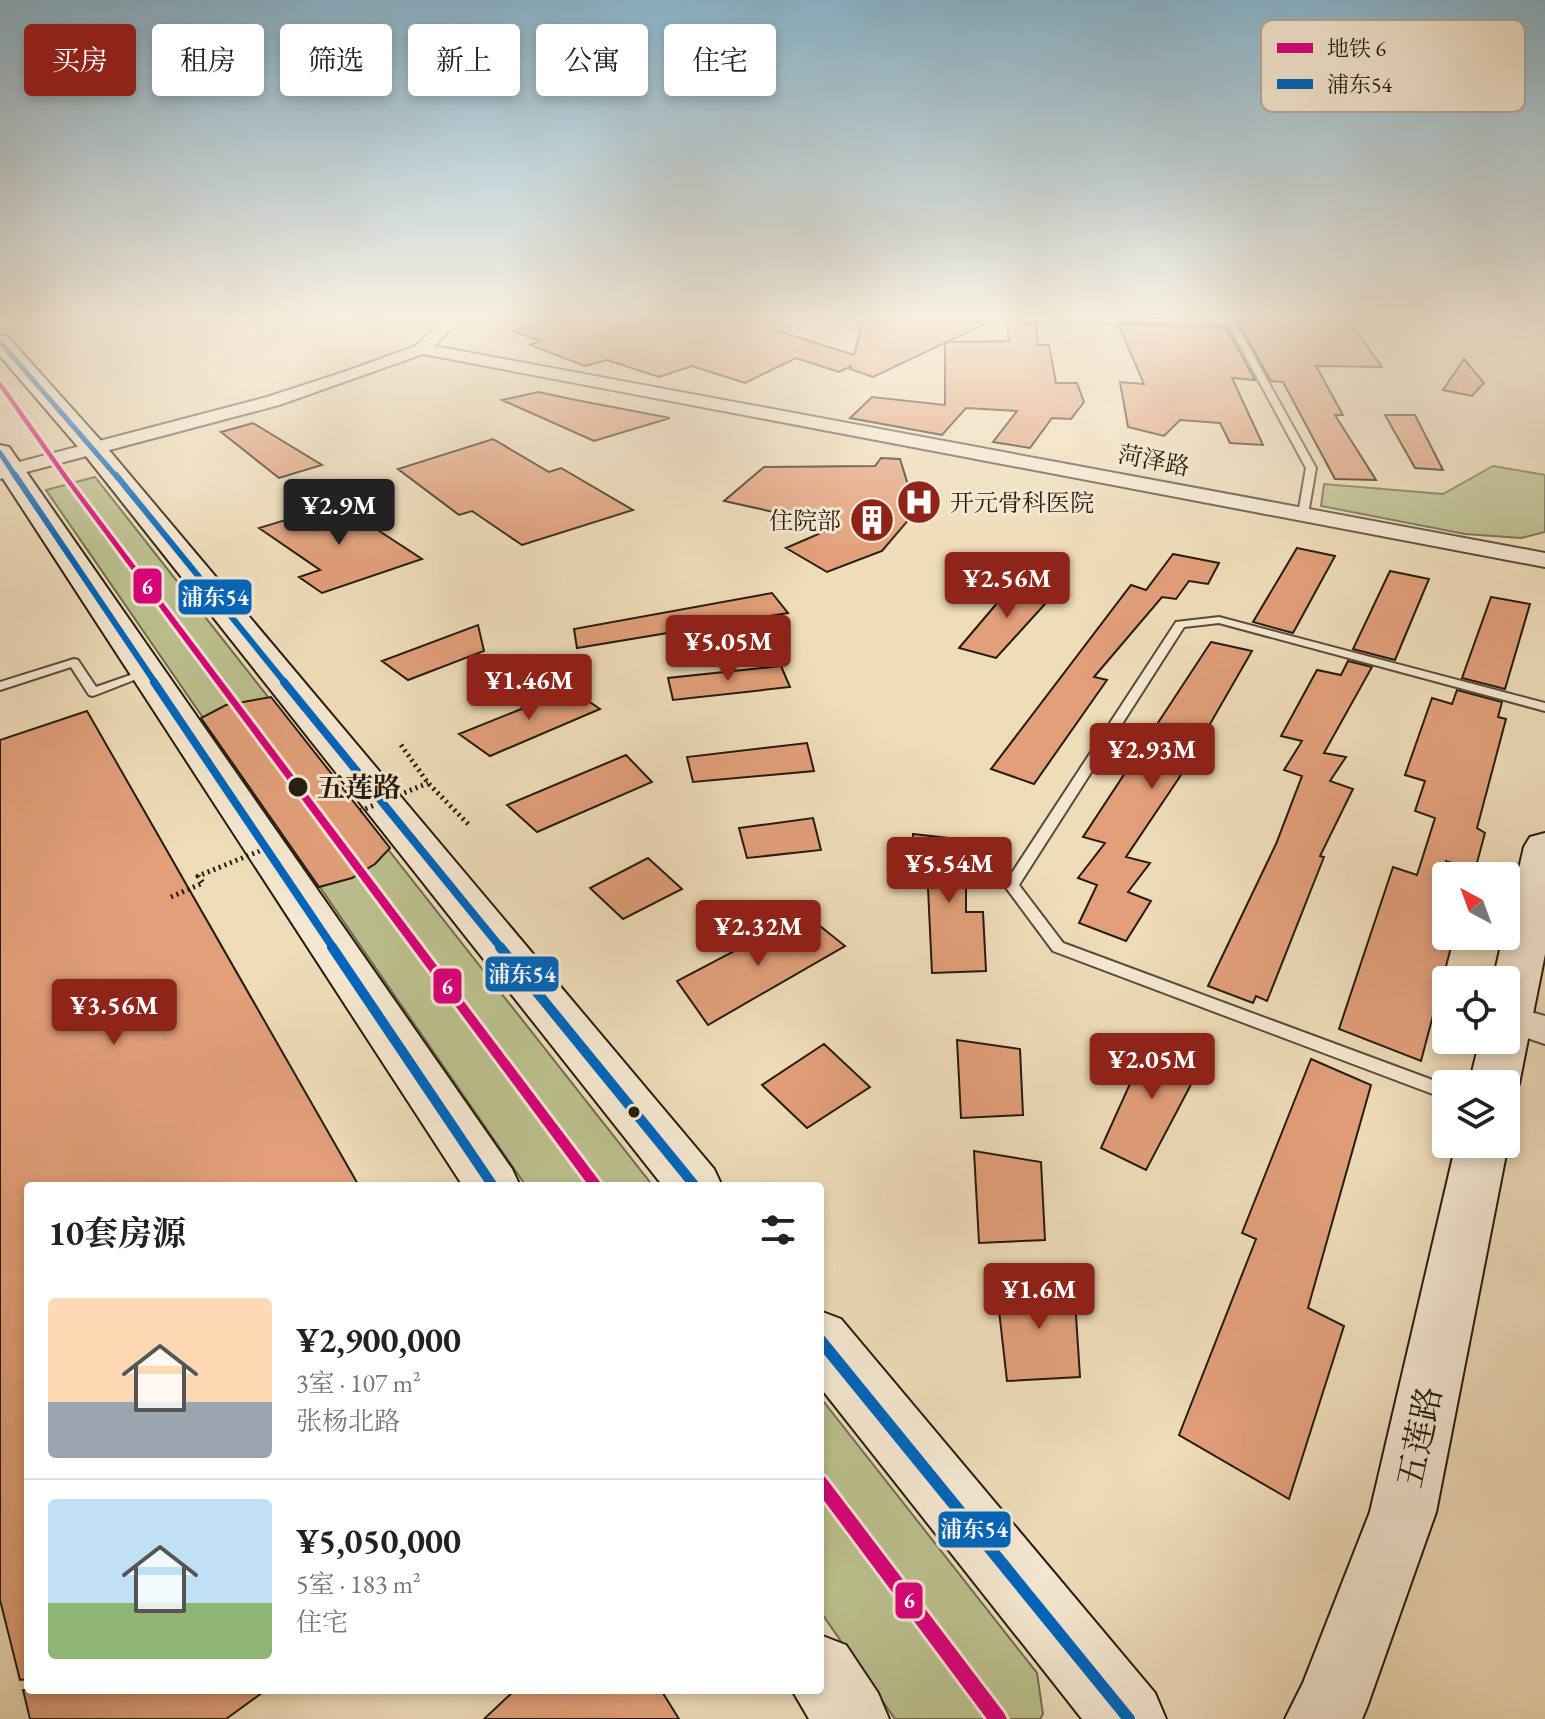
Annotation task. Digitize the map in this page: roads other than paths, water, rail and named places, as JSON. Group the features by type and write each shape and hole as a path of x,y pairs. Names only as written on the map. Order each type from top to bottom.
{"main road":[{"path":"47,395 94,449 692,1182"},
{"path":"4,465 490,1182"},
{"path":"1520,1005 1545,847"},
{"name":"五莲路","path":"1322,1719 1330,1707 1403,1512 1479,1158"},
{"path":"824,1345 1129,1719"},
{"path":"824,1677 852,1719"}],"street":[{"path":"4,465 94,449 290,395"},
{"name":"菏泽路","path":"669,395 1545,560"}],"lane":[{"path":"1271,395 1311,468 1303,514"},
{"path":"1432,1087 1058,947 1011,885 1180,624 1219,620 1545,707"},
{"path":"0,686 74,662 93,692 146,673"}],"metro line":[{"name":"6","path":"8,395 67,479 594,1182"},
{"name":"6","path":"824,1487 998,1719"}],"place":[{"name":"开元骨科医院","path":"919,502"},
{"name":"住院部","path":"872,520"},
{"name":"五莲路","path":"298,787"}]}
